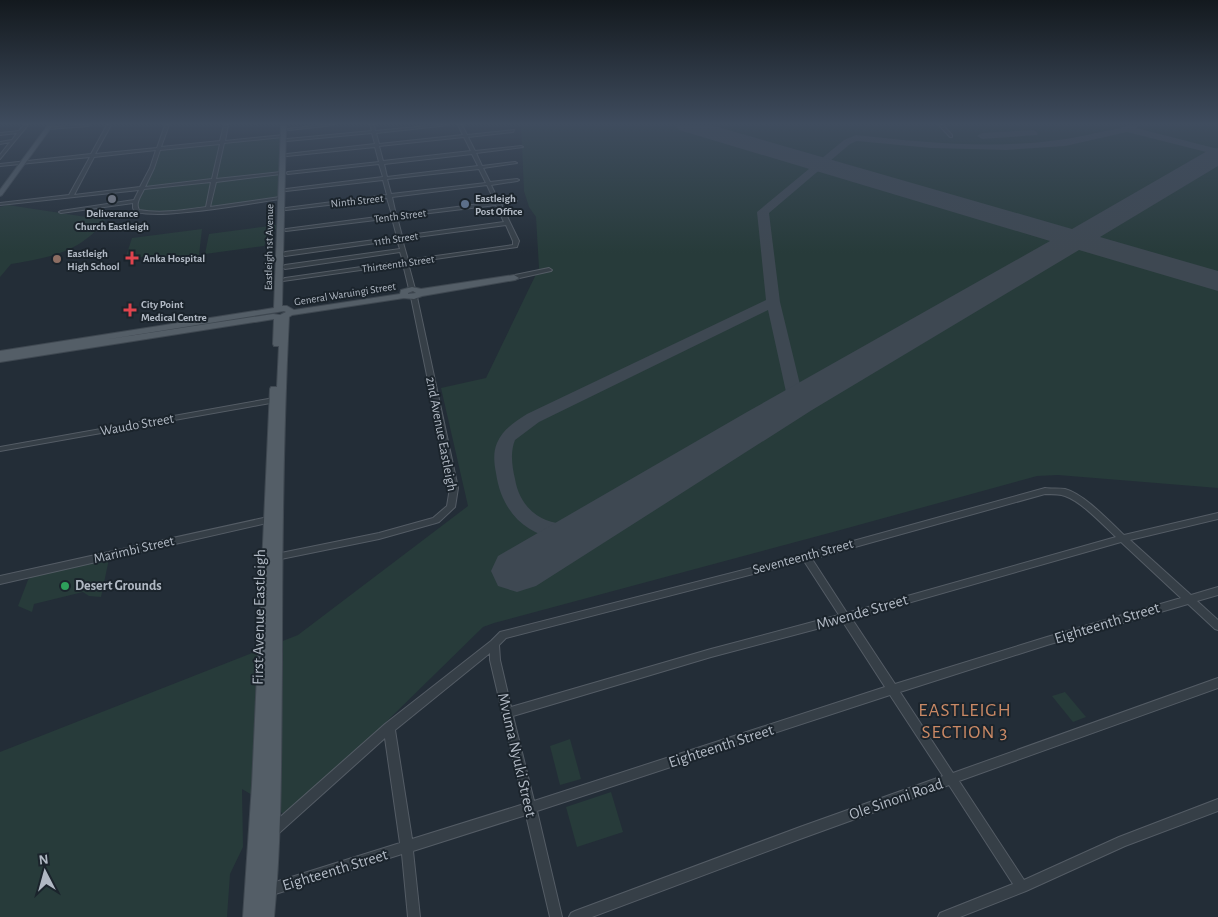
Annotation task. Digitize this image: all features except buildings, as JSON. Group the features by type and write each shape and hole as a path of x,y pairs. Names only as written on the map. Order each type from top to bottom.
{"main road":[{"path":"0,194 20,168"},
{"name":"Eastleigh 1st Avenue","path":"282,313 286,230 284,168"},
{"name":"Eastleigh 1st Avenue","path":"282,313 280,198 285,168"},
{"path":"416,293 514,279 515,277"},
{"name":"General Waruingi Street","path":"0,359 82,344 416,293"},
{"name":"First Avenue Eastleigh","path":"251,917 258,835 268,520 274,400 282,313"},
{"name":"First Avenue Eastleigh","path":"266,917 272,832 276,721 276,557 282,313"},
{"name":"General Waruingi Street","path":"0,354 82,344"}],"street":[{"path":"70,197 85,168"},
{"path":"151,168 136,201 136,210 148,213 280,198"},
{"path":"208,207 217,168"},
{"path":"0,204 330,168"},
{"name":"2nd Avenue Eastleigh","path":"276,557 379,536 428,522 442,517 451,507 454,488 416,293 388,197 382,168"},
{"path":"286,190 475,168"},
{"path":"481,168 507,223"},
{"name":"Ninth Street","path":"286,208 517,180"},
{"path":"61,212 136,201"},
{"name":"Tenth Street","path":"286,230 515,201"},
{"name":"11th Street","path":"285,254 507,223"},
{"name":"Thirteenth Street","path":"285,280 515,246 516,242 507,223"},
{"path":"285,267 403,250"},
{"path":"515,277 549,270"},
{"name":"Waudo Street","path":"0,449 274,400"},
{"name":"Seventeenth Street","path":"494,644 502,634 806,557 1045,491 1064,492 1094,512 1124,538"},
{"name":"Mwende Street","path":"506,713 711,653 846,617 1124,538 1218,516"},
{"name":"Marimbi Street","path":"0,580 268,520"},
{"path":"1124,538 1218,626"},
{"path":"806,557 1022,887"},
{"name":"Eighteenth Street","path":"253,895 530,808 893,689 1189,598 1218,591"},
{"path":"272,832 389,728 494,644"},
{"name":"Mvuma Nyuki Street","path":"494,644 495,660 506,713 556,917"},
{"name":"Ole Sinoni Road","path":"575,917 800,833 1218,683"},
{"path":"389,728 414,917"},
{"path":"944,917 1022,887 1123,842 1218,805"}],"green space":[{"path":"151,168 281,168 280,198 148,213 136,210 136,201"},
{"path":"523,168 1218,168 1218,488 1058,475 1037,476 494,623 483,627 289,817 242,789 243,847 230,874 227,917 0,917 0,752 298,635 468,506 441,388 486,378 539,268 536,217 529,207 524,191"},
{"path":"8,205 106,220 96,231 74,247 52,256 11,264 0,277 0,207"},
{"path":"276,225 276,229 269,234 264,246 205,254 209,234"},
{"path":"202,229 199,255 157,261 158,255 125,259 132,238"},
{"name":"Desert Grounds","path":"109,559 101,597 89,596 83,592 34,604 32,612 18,606 28,580 31,577"},
{"path":"1065,692 1086,717 1073,722 1052,696"},
{"path":"570,739 581,779 560,785 550,746"},
{"path":"611,792 623,832 577,847 566,807"}],"taxiway":[{"path":"773,302 763,212 816,168"},
{"path":"593,526 576,531 561,532 546,529 533,523 522,514 513,502 507,487 504,470 505,443 509,436 533,418 773,302"},
{"path":"773,302 796,401"}],"runway":[{"path":"833,168 1075,239"},
{"path":"1075,239 1196,168"},
{"path":"517,571 849,370 1075,239"},
{"path":"1075,239 1218,281"}],"place":[{"name":"Deliverance Church Eastleigh","path":"112,199"},
{"name":"Eastleigh Post Office","path":"465,204"},
{"name":"Anka Hospital","path":"132,258"},
{"name":"Eastleigh High School","path":"57,259"},
{"name":"City Point Medical Centre","path":"130,310"},
{"name":"Desert Grounds","path":"65,586"}],"district":[{"name":"EASTLEIGH SECTION 3","path":"965,721"}]}
